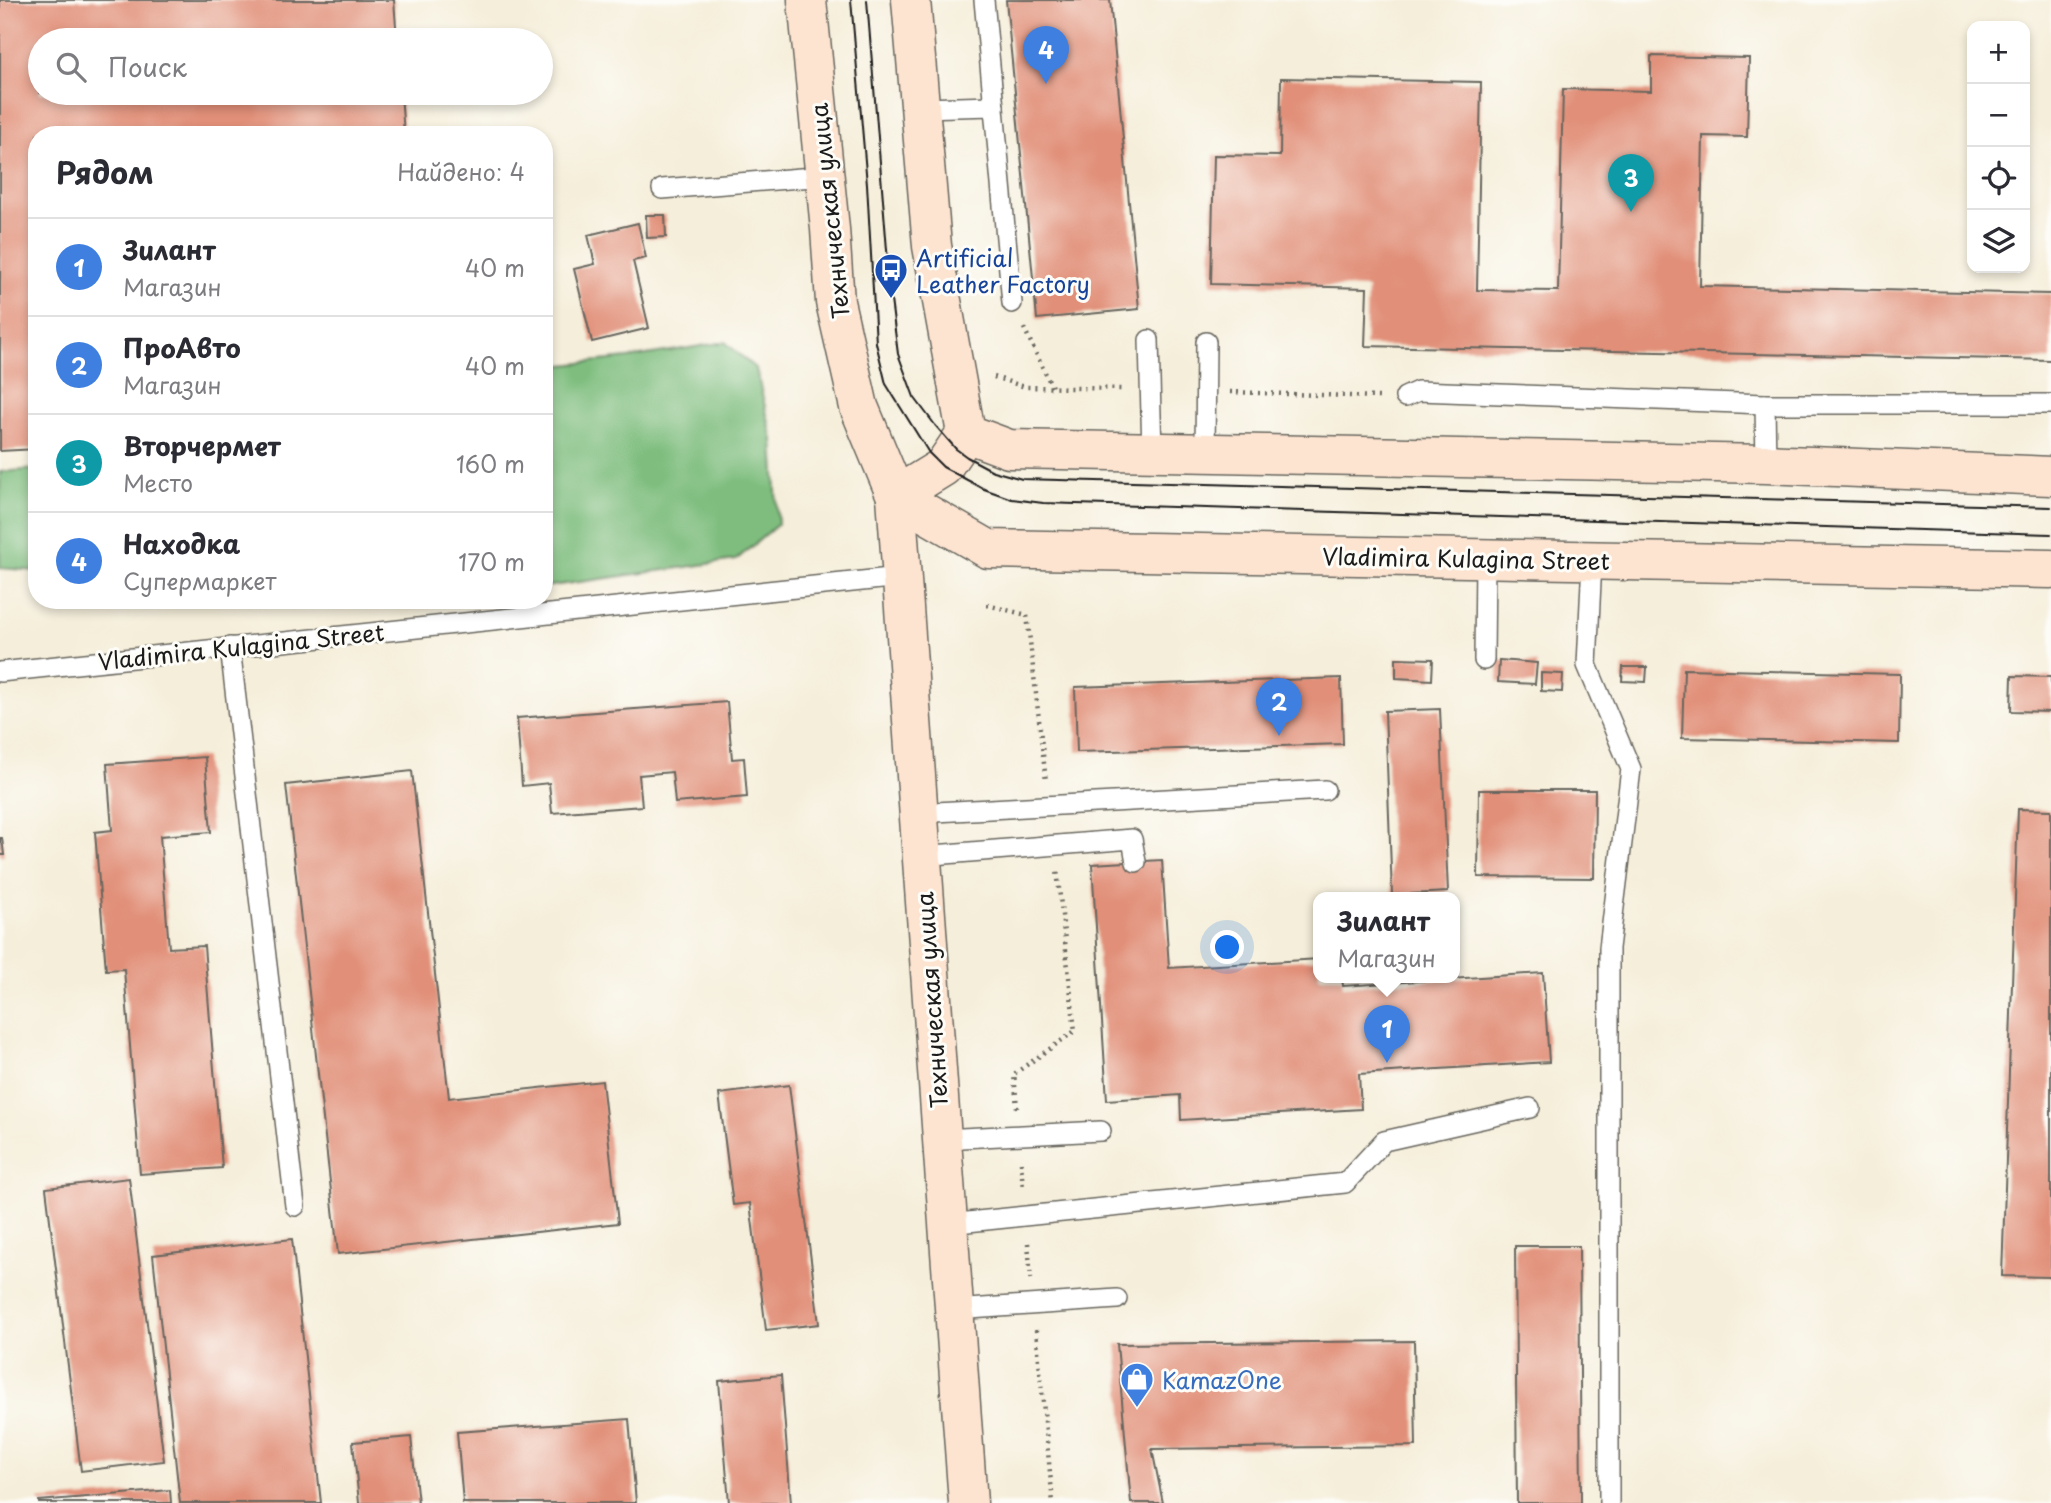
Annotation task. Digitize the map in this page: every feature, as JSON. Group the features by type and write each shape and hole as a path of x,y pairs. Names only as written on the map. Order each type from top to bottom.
{"main road":[{"name":"Техническая улица","path":"807,0 835,302 859,407 895,496 954,1310 965,1500"},
{"path":"895,496 943,467 966,433 932,246 911,0"},
{"path":"966,433 1009,449 1766,464 2051,476"},
{"name":"Vladimira Kulagina Street","path":"895,496 988,549 2051,569"}],"lane":[{"path":"984,0 1012,303"},
{"path":"920,108 994,106"},
{"path":"662,189 825,176"},
{"path":"1149,340 1152,453"},
{"path":"1205,454 1206,342"},
{"path":"1405,397 1418,391 1765,404 2051,404"},
{"path":"1765,404 1766,464"},
{"path":"1484,660 1485,558"},
{"path":"1592,561 1587,665 1631,769 1609,948 1609,1503"},
{"name":"Vladimira Kulagina Street","path":"0,672 900,578"},
{"path":"230,648 295,1206"},
{"path":"918,813 1325,790"},
{"path":"920,856 1132,839 1136,862"},
{"path":"947,1224 1345,1184 1384,1142 1530,1108"},
{"path":"941,1139 1101,1131"},
{"path":"954,1310 1117,1299"}],"path":[{"path":"1012,303 1052,387"},
{"path":"987,605 1027,615 1049,805"},
{"path":"1053,1503 1014,1074 1075,1031 1054,846"}],"green space":[{"path":"725,342 756,369 773,440 778,524 736,560 553,586 553,366 628,358"},
{"path":"28,470 28,570 0,568 0,472"}],"building":[{"path":"0,0 394,0 396,28 28,28 28,105 402,105 403,126 28,126 28,449 0,451"},
{"path":"1006,0 1110,0 1139,309 1037,319"},
{"path":"1651,56 1749,58 1747,137 1703,136 1700,286 2051,294 2051,360 1365,346 1367,288 1211,284 1214,155 1280,156 1281,78 1481,82 1477,290 1558,291 1563,89 1651,91"},
{"path":"646,215 665,215 666,237 647,238"},
{"path":"638,223 646,258 633,261 649,328 592,342 574,269 595,264 588,235"},
{"path":"1396,658 1433,659 1432,680 1396,678"},
{"path":"1499,660 1537,663 1535,684 1498,682"},
{"path":"1623,667 1647,667 1646,682 1622,681"},
{"path":"1684,669 1900,674 1899,743 1682,738"},
{"path":"1541,673 1563,674 1562,692 1541,691"},
{"path":"2012,676 2051,677 2051,712 2011,711"},
{"path":"1341,678 1343,744 1077,752 1075,687"},
{"path":"727,702 732,759 744,758 747,797 675,803 672,772 639,775 642,806 552,813 549,783 522,786 517,718"},
{"path":"1440,709 1448,892 1392,892 1385,711"},
{"path":"205,757 211,832 160,836 169,948 204,946 222,1168 140,1174 124,969 106,970 95,832 112,830 107,764"},
{"path":"412,771 449,1098 602,1081 618,1223 338,1254 286,785"},
{"path":"1479,790 1595,790 1594,878 1478,877"},
{"path":"2018,809 2051,810 2051,1277 2002,1276"},
{"path":"2,838 4,855 0,855"},
{"path":"1162,860 1169,968 1313,959 1313,983 1343,983 1343,986 1460,983 1460,978 1543,973 1549,1062 1359,1074 1361,1109 1181,1120 1180,1095 1107,1100 1092,864"},
{"path":"789,1085 819,1324 766,1330 750,1203 733,1205 719,1094"},
{"path":"129,1178 164,1461 81,1471 46,1188"},
{"path":"292,1239 321,1503 180,1503 153,1255"},
{"path":"1515,1246 1579,1246 1581,1503 1517,1503"},
{"path":"1414,1341 1416,1446 1152,1449 1163,1503 1131,1503 1117,1344"},
{"path":"781,1375 791,1503 729,1503 719,1381"},
{"path":"629,1419 636,1503 463,1503 457,1432"},
{"path":"411,1437 418,1503 359,1503 353,1442"},
{"path":"170,1490 171,1503 39,1503 39,1501"}],"tram line":[{"path":"851,0 867,184 876,343 886,384 929,453 943,467 984,489 1012,499 1043,503 2051,534"},
{"path":"867,0 891,300 898,354 914,397 935,425 956,449 993,471 1022,479 2051,507"}],"place":[{"name":"Находка","path":"1046,84"},
{"name":"Вторчермет","path":"1631,212"},
{"name":"Artificial Leather Factory","path":"891,300"},
{"name":"ПроАвто","path":"1279,736"},
{"name":"Зилант","path":"1387,1063"},
{"name":"KamazOne","path":"1137,1409"}]}
